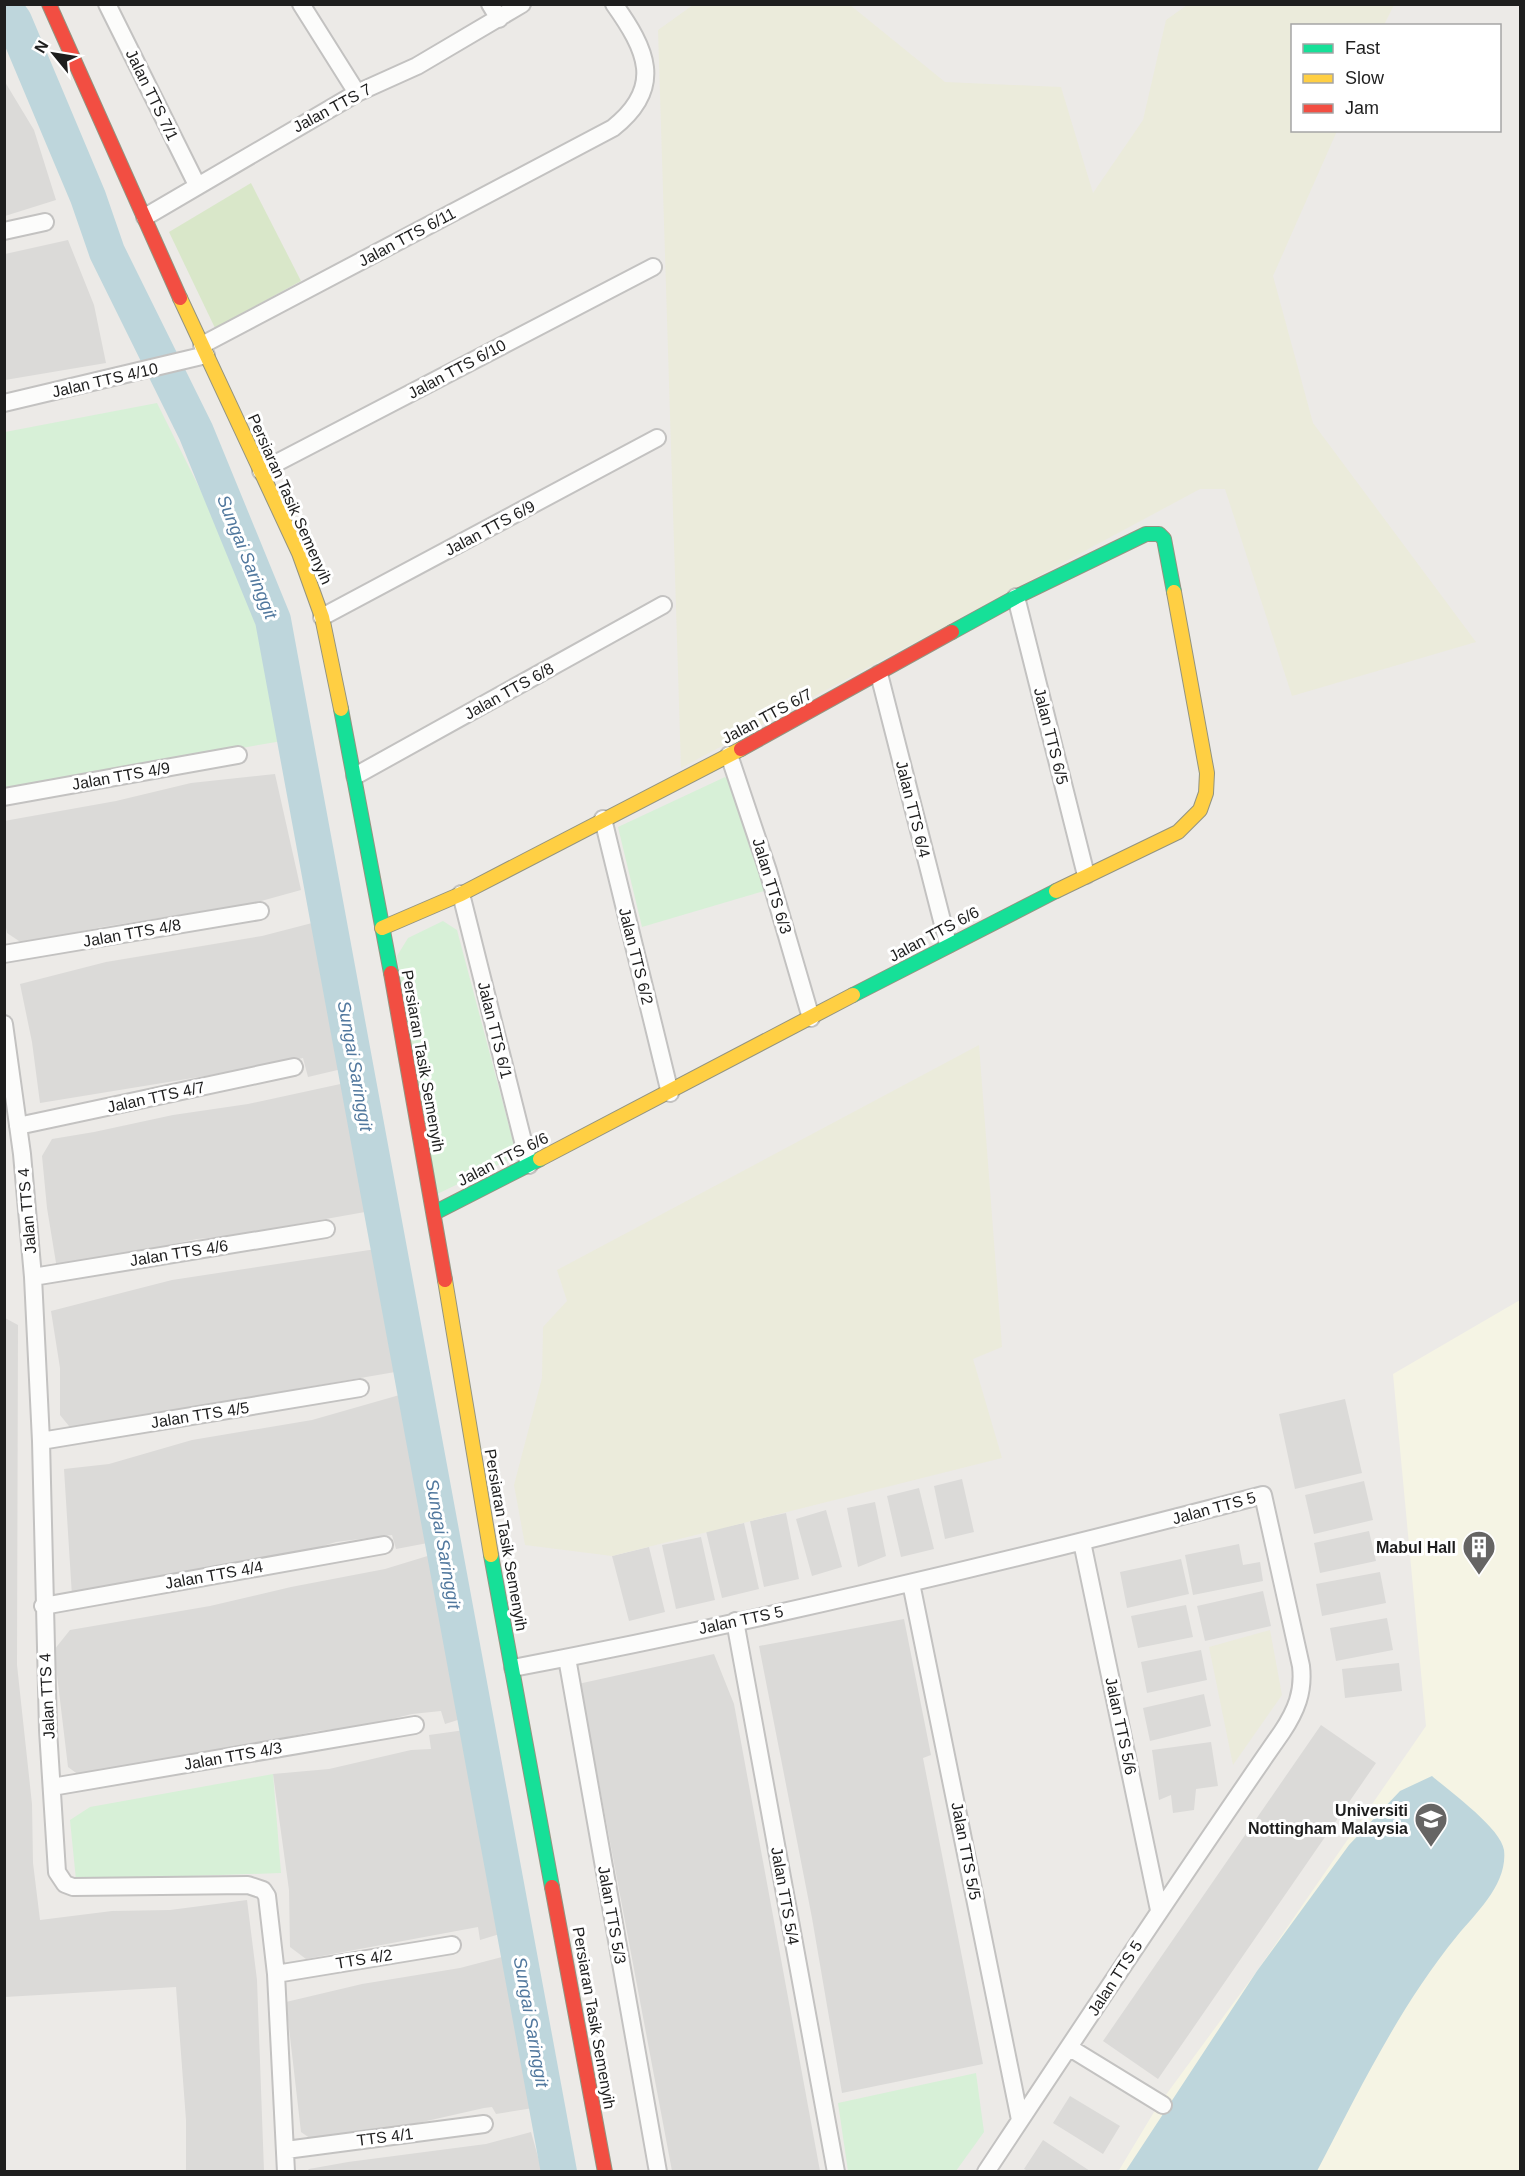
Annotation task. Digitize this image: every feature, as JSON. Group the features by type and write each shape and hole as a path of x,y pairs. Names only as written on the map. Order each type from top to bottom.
{"street":[{"name":"Persiaran Tasik Semenyih","path":"50,4 204,350 300,553 322,617 355,777 434,1213 478,1484 605,2172"},
{"name":"Jalan TTS 7/1","path":"107,4 197,185"},
{"path":"301,4 357,93"},
{"path":"490,4 499,19"},
{"name":"Jalan TTS 7","path":"145,217 357,93 417,66 522,4"},
{"name":"Jalan TTS 6/11","path":"204,350 613,128 627,117 644,83 646,63 637,37 614,4"},
{"path":"4,231 45,222"},
{"name":"Jalan TTS 6/10","path":"261,471 653,267"},
{"name":"Jalan TTS 4/10","path":"4,403 172,365 204,350"},
{"name":"Jalan TTS 6/9","path":"322,617 657,438"},
{"name":"Jalan TTS 6/7","path":"382,928 461,894 729,755 1016,597 1146,534 1159,534 1164,539"},
{"name":"Jalan TTS 6/6","path":"434,1213 670,1093 948,944 1189,825 1196,819 1205,796 1207,778 1203,745 1164,539"},
{"name":"Jalan TTS 6/5","path":"1016,597 1086,875"},
{"name":"Jalan TTS 6/8","path":"355,777 663,605"},
{"name":"Jalan TTS 6/4","path":"879,674 948,944"},
{"name":"Jalan TTS 4/9","path":"4,796 238,755"},
{"name":"Jalan TTS 6/3","path":"729,755 768,871 811,1018"},
{"name":"Jalan TTS 6/2","path":"603,819 670,1093"},
{"name":"Jalan TTS 6/1","path":"461,894 529,1165"},
{"name":"Jalan TTS 4/8","path":"4,954 260,911"},
{"name":"Jalan TTS 4","path":"4,1024 18,1126 33,1277 41,1441 43,1606 57,1872 65,1884 83,1888 238,1884 256,1887 267,1896 276,1974 286,2172"},
{"name":"Jalan TTS 4/7","path":"18,1126 294,1067"},
{"name":"Jalan TTS 4/6","path":"33,1277 326,1229"},
{"name":"Jalan TTS 4/5","path":"41,1441 360,1388"},
{"name":"Jalan TTS 5","path":"513,1668 911,1583 1263,1495 1301,1666 1301,1691 1293,1716 1159,1910 986,2172"},
{"name":"Jalan TTS 5/6","path":"1082,1542 1159,1910"},
{"name":"Jalan TTS 4/4","path":"43,1606 384,1545"},
{"name":"Jalan TTS 5/5","path":"911,1583 1020,2120"},
{"name":"Jalan TTS 5/4","path":"735,1621 836,2172"},
{"name":"Jalan TTS 5/3","path":"567,1658 658,2172"},
{"name":"Jalan TTS 4/3","path":"52,1787 415,1725"},
{"name":"TTS 4/2","path":"276,1974 452,1945"},
{"path":"1070,2048 1163,2105"},
{"name":"TTS 4/1","path":"286,2150 484,2124"}],"shaded area":[{"path":"693,5 850,5 945,82 1061,87 1093,193 1143,120 1166,20 1187,5 1394,5 1384,24 1291,24 1291,132 1337,132 1273,276 1313,423 1476,642 1292,696 1225,489 1200,489 681,768 658,30"},
{"path":"5,82 34,130 56,200 5,216"},
{"path":"68,240 94,305 106,363 5,380 5,254"},
{"path":"275,774 301,890 254,903 58,936 28,947 7,933 4,917 4,821 116,801 191,783"},
{"path":"316,922 346,1068 308,1077 303,1058 40,1103 32,1042 20,984 106,962 262,936"},
{"path":"979,1045 1002,1347 973,1359 1002,1458 612,1556 525,1545 514,1485 542,1378 543,1327 567,1301 557,1270"},
{"path":"345,1083 365,1212 230,1236 197,1239 57,1269 47,1208 42,1156 52,1139 173,1115 248,1104"},
{"path":"376,1249 401,1371 191,1407 73,1431 60,1415 60,1368 51,1311 172,1280"},
{"name":"Universiti Nottingham Malaysia","path":"1520,1300 1520,2171 1118,2172 1157,2107 1257,1971 1426,1726 1393,1374"},
{"path":"5,1318 18,1325 17,1665 32,1804 33,1863 40,1920 112,1911 170,1910 247,1900 257,1980 264,2171 186,2171 186,2120 176,1987 5,1997"},
{"path":"403,1394 433,1542 396,1549 392,1535 336,1542 297,1554 72,1596 64,1469 109,1464 192,1440 312,1420"},
{"path":"1345,1399 1362,1473 1295,1489 1279,1414"},
{"path":"962,1479 974,1532 945,1539 934,1486"},
{"path":"1364,1481 1373,1520 1314,1534 1305,1495"},
{"path":"919,1488 934,1549 901,1557 887,1496"},
{"path":"875,1502 886,1556 858,1567 847,1508"},
{"path":"826,1510 842,1567 812,1576 796,1519"},
{"path":"786,1513 799,1579 764,1587 750,1521"},
{"path":"744,1523 759,1589 722,1598 706,1531"},
{"path":"1369,1531 1376,1561 1320,1573 1314,1543"},
{"path":"701,1537 715,1600 676,1609 662,1545"},
{"path":"1239,1544 1243,1565 1260,1562 1263,1581 1193,1595 1185,1555"},
{"path":"649,1547 665,1612 629,1621 612,1556"},
{"path":"434,1554 464,1718 445,1724 441,1711 412,1714 363,1726 317,1731 83,1778 68,1767 54,1650 70,1630 210,1606 291,1587 385,1569"},
{"path":"1181,1559 1189,1594 1127,1608 1120,1572"},
{"path":"1380,1572 1386,1603 1322,1616 1316,1584"},
{"path":"1263,1591 1271,1626 1205,1641 1197,1606"},
{"path":"1186,1605 1193,1637 1138,1648 1131,1616"},
{"path":"1387,1618 1393,1650 1336,1661 1330,1628"},
{"path":"904,1619 931,1755 923,1758 983,2064 842,2093 812,1918 759,1646"},
{"path":"1270,1630 1282,1695 1233,1765 1209,1647"},
{"path":"1201,1650 1207,1680 1147,1693 1141,1662"},
{"path":"714,1654 734,1704 820,2171 672,2171 598,1778 578,1684"},
{"path":"1399,1663 1402,1691 1345,1698 1342,1669"},
{"path":"1204,1694 1211,1726 1150,1741 1143,1708"},
{"path":"1321,1725 1376,1763 1158,2079 1103,2041"},
{"path":"465,1730 503,1933 480,1940 478,1927 306,1959 290,1947 289,1890 273,1774 329,1769 411,1750 431,1749 429,1735"},
{"path":"1211,1742 1218,1786 1196,1789 1194,1810 1173,1813 1171,1795 1159,1800 1152,1750"},
{"path":"502,1957 533,2108 496,2114 492,2107 484,2108 378,2132 314,2141 301,2132 286,2002 362,1984 460,1968"},
{"path":"1070,2096 1120,2126 1103,2154 1053,2123"},
{"path":"531,2132 542,2171 307,2171 348,2162 486,2144"},
{"path":"1043,2140 1090,2171 1028,2171 1024,2169"}],"green space":[{"path":"251,183 301,281 215,328 169,232"},
{"path":"157,403 255,599 282,741 5,789 5,432"},
{"path":"725,777 735,785 764,891 642,927 618,827"},
{"path":"443,921 457,930 517,1156 433,1196 397,956 408,938"},
{"path":"273,1774 281,1873 76,1880 70,1820 90,1807"},
{"path":"976,2073 984,2132 956,2171 848,2171 838,2103"}],"water":[{"path":"1432,1776 1473,1810 1501,1841 1504,1863 1501,1875 1489,1897 1436,1963 1398,2020 1317,2171 1125,2172 1257,1971 1349,1845 1400,1791"}],"waterway":[{"name":"Sungai Saringgit","path":"4,7 14,21 88,197 107,252 196,432 273,620 559,2172"}],"traffic: fast":[{"path":"952,632 1016,597 1146,534 1159,534 1164,539 1174,592"},
{"path":"341,709 391,973"},
{"path":"853,995 1056,891"},
{"path":"434,1213 540,1159"},
{"path":"491,1555 552,1887"}],"traffic: slow":[{"path":"180,298 299,553 322,617 341,709"},
{"path":"1056,891 1178,832 1200,810 1206,793 1207,773 1174,592"},
{"path":"382,928 461,894 741,749"},
{"path":"540,1159 853,995"},
{"path":"445,1280 491,1555"}],"traffic: jam":[{"path":"49,4 180,298"},
{"path":"741,749 952,632"},
{"path":"391,973 445,1280"},
{"path":"552,1887 605,2172"}],"place":[{"name":"Mabul Hall","path":"1479,1576"},
{"name":"Universiti Nottingham Malaysia","path":"1431,1848"}]}
